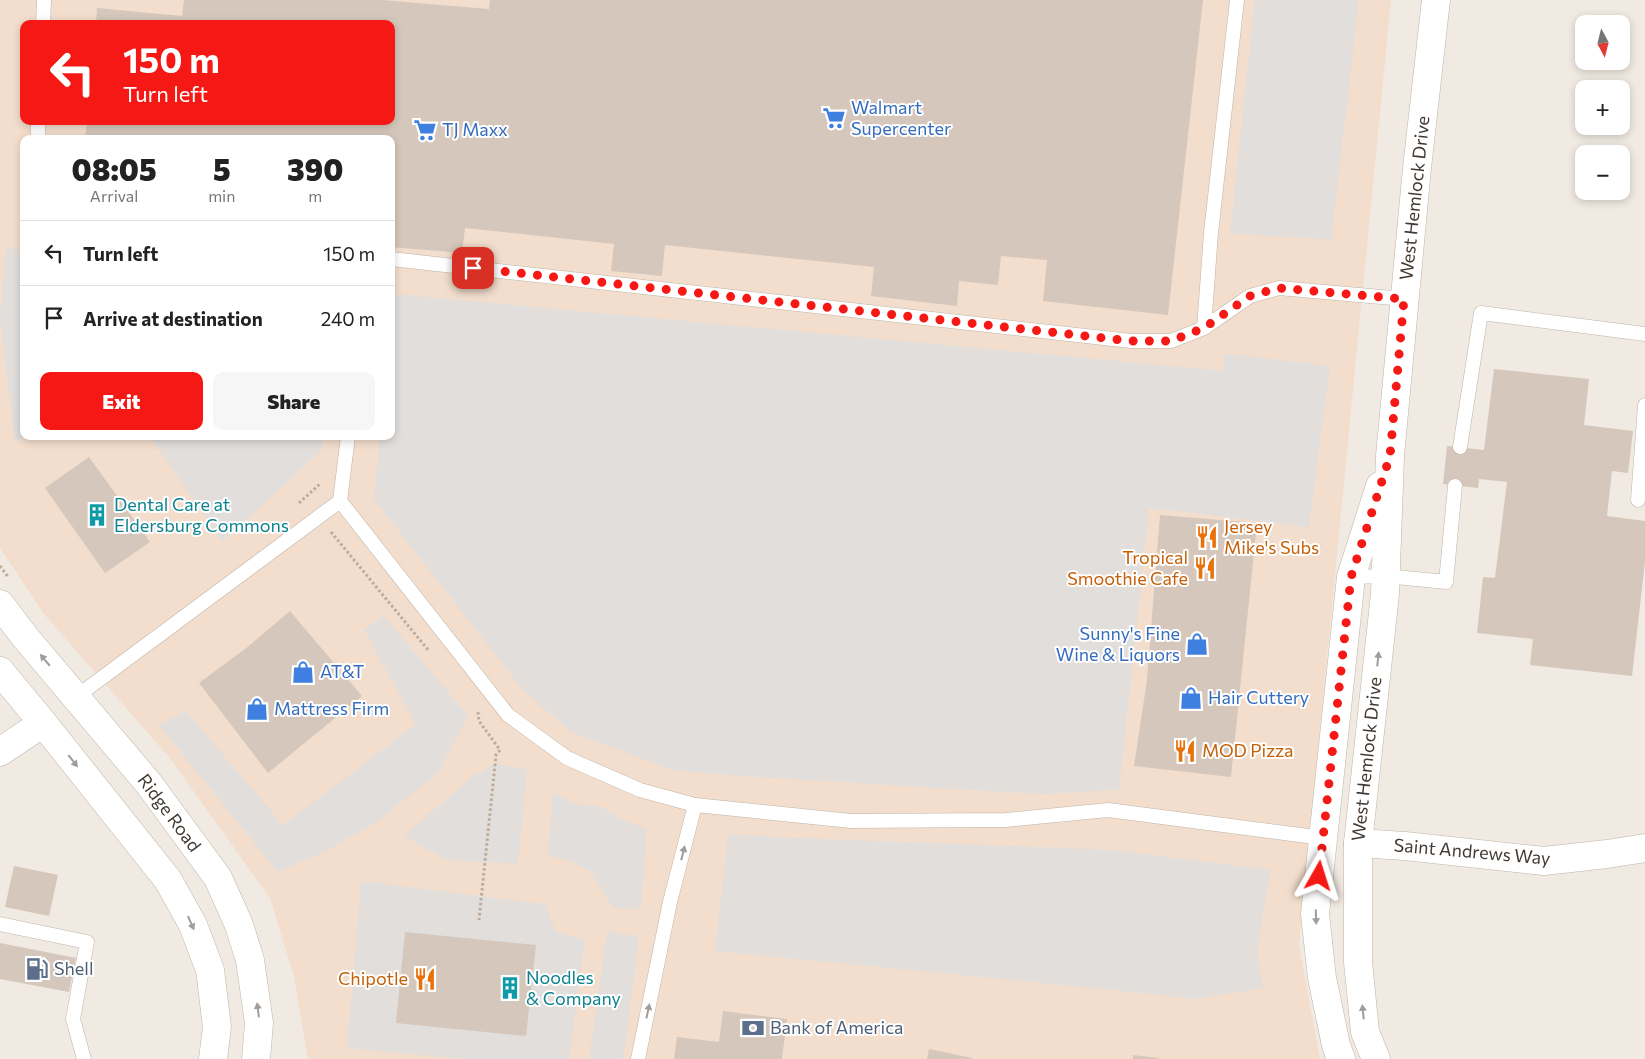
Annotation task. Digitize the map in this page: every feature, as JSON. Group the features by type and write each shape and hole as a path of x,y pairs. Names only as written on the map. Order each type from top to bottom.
{"street":[{"name":"West Hemlock Drive","path":"1376,1059 1365,1032 1358,962 1358,843 1384,604 1390,456 1404,299 1436,0"},
{"name":"West Hemlock Drive","path":"1341,1059 1336,1045 1322,978 1315,914 1351,577 1390,456"},
{"name":"Ridge Road","path":"6,593 25,637 149,784 218,878 239,925 250,960 259,1023 256,1059"},
{"path":"0,671 168,880 184,908 193,925 210,970 217,1027 213,1059"},
{"path":"0,752 43,723"},
{"name":"Saint Andrews Way","path":"1358,843 1405,846 1544,861 1645,848"}],"lane":[{"path":"43,20 44,0"},
{"path":"1204,328 1211,233 1237,0"},
{"path":"395,259 1131,341 1171,341 1204,328 1250,296 1279,288 1404,299"},
{"path":"1460,447 1481,313 1645,334"},
{"path":"1638,500 1645,405"},
{"path":"348,440 340,501 508,715 567,758 640,790 695,805 851,821 1006,820 1108,810 1323,838"},
{"path":"1351,577 1386,576 1446,582 1455,486"},
{"path":"76,698 340,501"},
{"path":"638,1059 670,902 695,805"},
{"path":"0,924 87,942 74,1019 84,1059"}],"path":[{"path":"297,505 325,478"},
{"path":"305,499 435,659"},
{"path":"0,566 6,593"},
{"path":"478,711 479,721 500,750 496,755 479,920"}],"shaded area":[{"path":"0,0 1391,0 1299,945 1320,1059 308,1059 294,977 270,898 169,757 44,614 0,548"},
{"path":"1255,0 1359,0 1331,240 1230,233"},
{"path":"6,248 20,250 20,440 15,444 0,317"},
{"path":"396,294 1225,371 1223,353 1330,366 1309,527 1149,508 1119,790 1041,794 739,776 673,770 571,732 522,689 374,499 380,440 395,440"},
{"path":"153,440 322,440 321,451 222,542"},
{"path":"383,615 468,715 438,773 377,822 322,853 278,872 159,725 186,711 283,825 416,724 364,630"},
{"path":"495,763 527,770 518,864 447,860 404,836 472,777"},
{"path":"553,793 577,804 601,807 628,822 647,829 641,909 613,908 590,871 567,860 548,855"},
{"path":"728,834 1116,850 1270,870 1257,952 1263,988 1195,999 715,951"},
{"path":"361,881 545,904 556,932 585,940 569,1059 461,1059 347,1048"},
{"path":"607,931 639,937 623,1059 589,1059"}],"building":[{"name":"Walmart Supercenter","path":"184,0 382,0 489,9 490,0 1203,0 1168,315 1043,301 1047,260 1001,256 998,285 959,281 957,306 871,296 874,267 665,245 662,276 611,271 614,244 465,228 462,253 395,247 395,135 85,135 87,125 395,125 395,20 96,20 97,8 182,16"},
{"path":"1494,369 1589,379 1584,425 1633,431 1628,473 1612,471 1607,516 1645,521 1645,561 1632,676 1530,665 1533,639 1477,633 1483,577 1495,578 1507,482 1479,479 1478,488 1443,484 1447,446 1484,450"},
{"name":"Dental Care at Eldersburg Commons","path":"89,457 150,542 105,573 45,488"},
{"path":"1160,515 1257,523 1231,777 1134,766 1147,680"},
{"path":"290,611 362,696 268,773 199,683 245,649"},
{"path":"14,866 58,875 49,916 5,907"},
{"path":"405,932 536,945 526,1036 396,1023"},
{"name":"Shell","path":"0,943 76,958 69,992 0,979"},
{"name":"Bank of America","path":"723,1011 787,1019 782,1059 674,1059 677,1037 719,1042"},
{"path":"929,1049 972,1058 972,1059 927,1059"},
{"path":"1133,1055 1159,1058 1159,1059 1133,1059"}],"place":[{"name":"Walmart Supercenter","path":"834,118"},
{"name":"TJ Maxx","path":"425,130"},
{"name":"Dental Care at Eldersburg Commons","path":"97,515"},
{"name":"Jersey Mike's Subs","path":"1207,537"},
{"name":"Tropical Smoothie Cafe","path":"1205,568"},
{"name":"Sunny's Fine Wine & Liquors","path":"1197,644"},
{"name":"AT&T","path":"303,672"},
{"name":"Hair Cuttery","path":"1191,698"},
{"name":"Mattress Firm","path":"257,709"},
{"name":"MOD Pizza","path":"1185,751"},
{"name":"Shell","path":"37,969"},
{"name":"Chipotle","path":"425,979"},
{"name":"Noodles & Company","path":"510,988"},
{"name":"Bank of America","path":"753,1028"}],"route":[{"path":"473,268 1131,341 1171,341 1204,328 1250,296 1279,288 1404,299 1390,456 1351,577 1319,876"}]}
